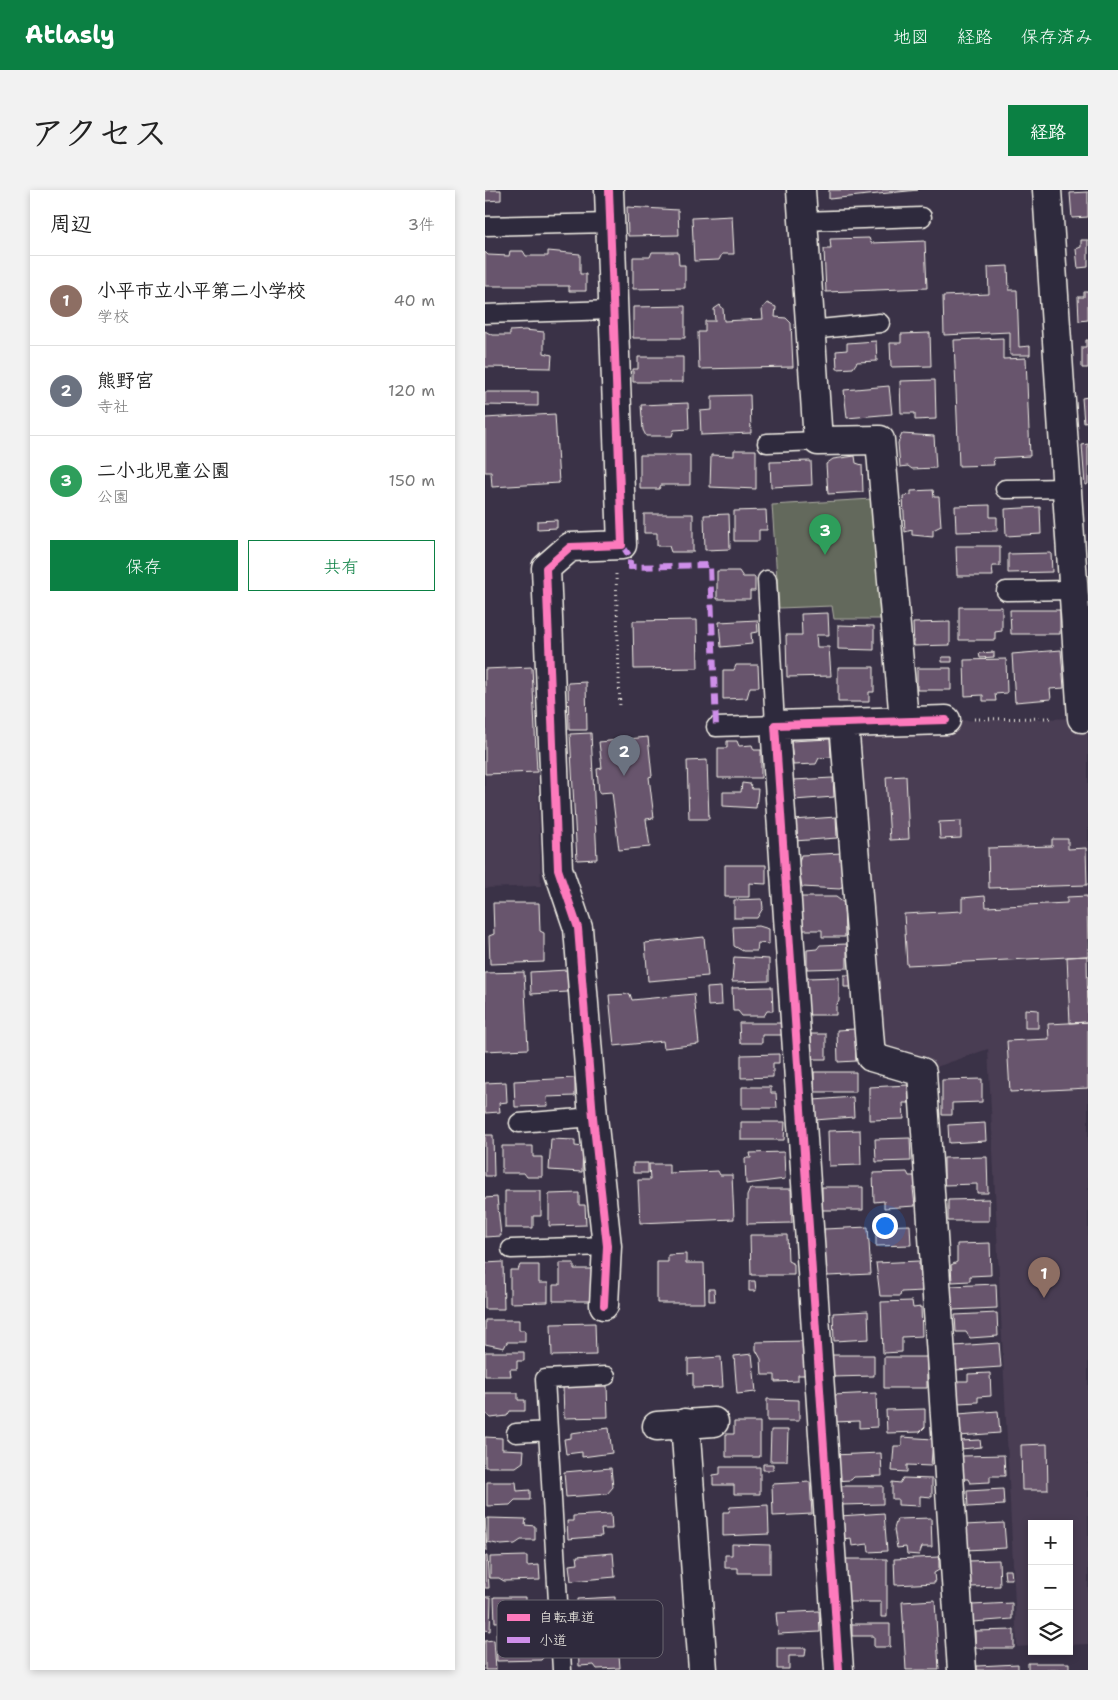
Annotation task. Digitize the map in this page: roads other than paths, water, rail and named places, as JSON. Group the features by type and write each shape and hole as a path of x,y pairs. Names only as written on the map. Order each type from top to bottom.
{"street":[{"path":"604,1305 607,1246 593,1117 578,928 558,869 546,568 570,547 622,545 609,190"},
{"path":"801,190 818,441 879,440 904,721"},
{"path":"1047,190 1082,718"},
{"path":"839,1670 775,725 946,720"},
{"path":"844,723 871,1056 922,1072 962,1670"},
{"path":"657,1426 714,1422"},
{"path":"685,1423 703,1670"}],"lane":[{"path":"803,221 921,217"},
{"path":"485,226 610,223"},
{"path":"485,314 613,310"},
{"path":"810,330 880,323"},
{"path":"767,443 818,441"},
{"path":"1005,489 1066,488"},
{"path":"716,727 775,725 767,580"},
{"path":"1005,591 1073,590"},
{"path":"519,1122 593,1117"},
{"path":"511,1248 607,1246"},
{"path":"558,1600 545,1378 606,1376"},
{"path":"516,1432 548,1431"}],"place":[{"name":"二小北児童公園","path":"825,555"},
{"name":"熊野宮","path":"624,776"},
{"name":"小平市立小平第二小学校","path":"1044,1298"}]}
